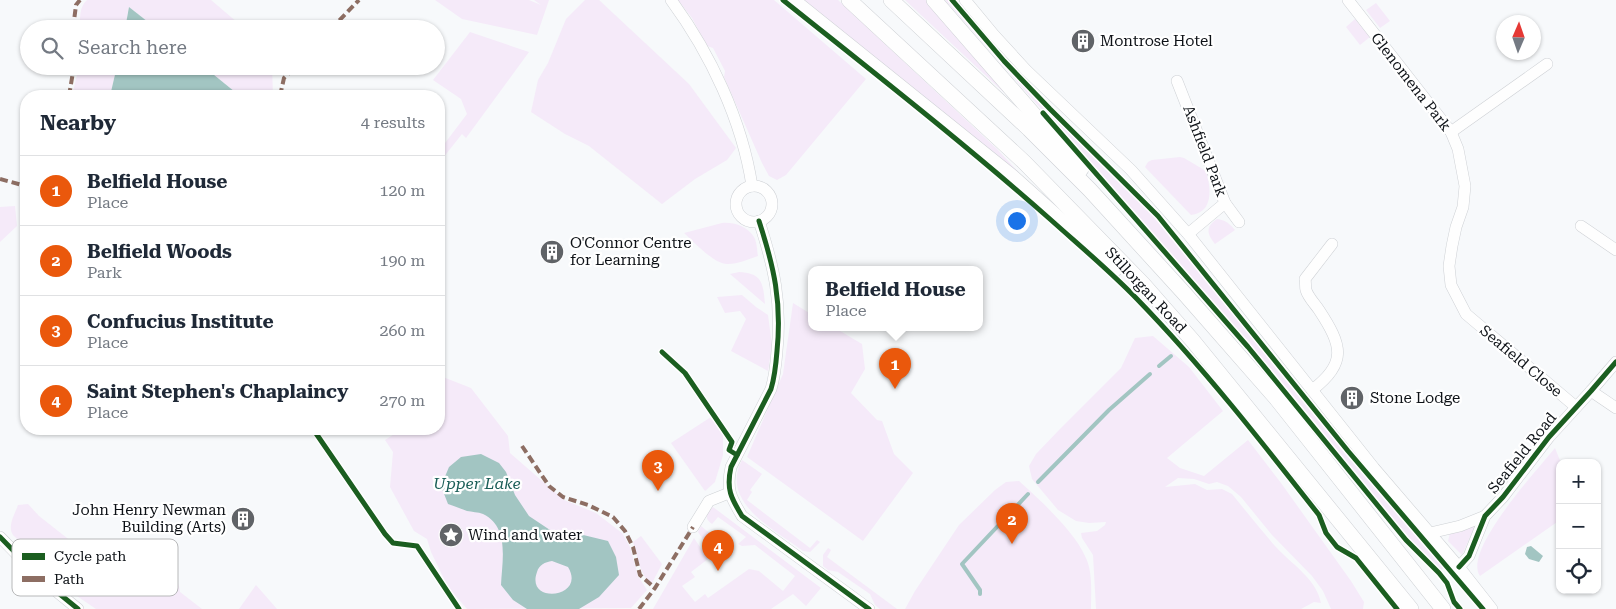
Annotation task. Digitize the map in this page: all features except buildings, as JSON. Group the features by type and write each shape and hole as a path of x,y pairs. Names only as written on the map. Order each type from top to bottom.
{"main road":[{"path":"792,0 1011,176 1193,341"},
{"name":"Stillorgan Road","path":"849,0 1024,162 1143,284 1193,341 1411,609"},
{"name":"Stillorgan Road","path":"891,0 1029,129 1090,190 1184,293 1276,398 1444,609"},
{"path":"934,0 1126,220 1184,293"}],"street":[{"path":"671,0 681,13 713,70 733,112 745,146 752,186"},
{"path":"965,0 1026,70 1131,170 1188,234 1374,468 1459,567 1492,609"},
{"name":"Glenomena Park","path":"1348,0 1451,132 1458,149 1465,186 1463,207 1456,227 1449,266 1451,285 1466,314"},
{"path":"1451,132 1546,64"},
{"name":"Ashfield Park","path":"1178,81 1225,203 1188,234"},
{"path":"746,187 764,188 771,198 771,209 759,221 754,222 744,219 736,205 738,194 746,187"},
{"path":"1225,203 1240,222"},
{"path":"759,221 772,262 778,305 779,336 775,378 731,467 728,476 729,493 742,516 869,609"},
{"path":"1581,226 1616,250"},
{"path":"1312,390 1329,377 1337,356 1337,343 1333,332 1306,291 1305,279 1332,244"},
{"name":"Seafield Close","path":"1466,314 1576,407"},
{"name":"Seafield Road","path":"1459,567 1469,556 1485,516 1549,437 1616,362"},
{"path":"1592,391 1616,408"},
{"path":"694,527 709,501 729,493"},
{"name":"Seafield Road","path":"1430,533 1460,526 1485,516"},
{"path":"0,537 12,549"},
{"path":"62,596 78,609"}],"shaded area":[{"path":"87,0 211,0 234,20 146,20 129,7 127,20 80,20 81,9"},
{"path":"435,0 529,0 541,5 534,0 549,0 537,35 462,19"},
{"path":"585,0 599,0 689,84 736,148 727,160 695,179 662,204 589,146 565,134 531,112 538,80 548,63 566,19"},
{"path":"678,0 774,0 866,79 786,175 777,180 769,176 724,77 725,71 713,48 707,46 692,18"},
{"path":"801,0 838,0 997,149 1035,190"},
{"path":"905,0 926,0 1030,117"},
{"path":"945,0 951,0 1008,69 1158,217 1376,487 1446,565 1441,570 1405,537 1242,337"},
{"path":"1376,3 1390,21 1380,28 1366,10"},
{"path":"1355,19 1370,37 1360,45 1346,27"},
{"path":"470,32 529,52 466,138 462,134 445,155 445,143 467,114 461,99 433,80 437,75 445,75 445,64"},
{"path":"77,75 115,75 111,90 73,90"},
{"path":"214,75 272,75 273,90 233,90"},
{"path":"1180,157 1206,171 1208,178 1210,192 1207,204 1204,209 1191,215 1145,167 1152,160"},
{"path":"15,206 17,226 0,242 0,207"},
{"path":"1217,219 1227,222 1235,230 1215,244 1208,231 1210,225"},
{"path":"722,223 740,225 748,230 756,241 758,256 736,263 723,263 705,252 684,233"},
{"path":"739,272 757,277 762,285 765,304 730,274"},
{"path":"742,295 768,315 772,345 768,371 731,351 746,319 740,311 725,313 717,297"},
{"path":"793,303 808,312 808,331 840,331 862,344 865,369 851,393 877,420 882,421 894,454 913,473 863,541 747,457 783,374"},
{"path":"1153,336 1189,367 1223,411 1167,458 1180,468 1204,476 1248,440 1351,581 1364,602 1363,609 1331,609 1323,591 1312,576 1272,535 1241,497 1228,486 1217,482 1209,484 1194,479 1178,478 1165,487 1195,484 1207,490 1222,489 1232,494 1281,553 1314,586 1321,603 1314,602 1301,609 1096,609 1093,555 1082,538 1081,533 1097,531 1106,522 1089,523 1076,521 1058,510 1032,479 1029,466 1036,454 1121,368 1135,338"},
{"path":"445,378 471,388 508,436 510,453 564,500 596,513 622,533 630,547 638,576 647,590 631,608 467,609 448,587 431,552 427,539 414,531 390,487 393,452 385,440 393,435 445,435"},
{"path":"711,417 723,433 723,455 715,482 705,491 671,443"},
{"path":"1555,448 1559,459 1556,459 1556,523 1480,576 1477,564 1482,548 1519,491"},
{"path":"742,460 762,474 750,490 752,492 747,500 810,548 817,540 820,542 810,552 803,551 765,524 744,502 738,489 737,475"},
{"path":"1019,481 1055,516 1080,546 1088,562 1091,582 1091,609 905,609 959,525 995,490 1006,482"},
{"path":"28,504 39,516 68,539 17,539 11,531 11,524 18,505"},
{"path":"713,507 821,588 806,606 793,594 771,609 653,609 694,538 708,559 691,572 695,577 682,586 695,602 705,594 708,598 749,569 759,571 783,591 795,576 755,545 742,546 738,544 746,537 718,517 712,524 709,522 707,515"},
{"path":"701,526 725,546 713,554 698,532"},
{"path":"1475,526 1462,555 1448,541 1450,533"},
{"path":"641,536 662,564 651,585 641,570 633,542"},
{"path":"828,548 831,550 827,557 897,609 880,609 875,605 870,594 838,572 828,570 823,566 823,555"},
{"path":"178,583 180,592 202,609 96,609 77,596 178,596"},
{"path":"256,585 277,609 239,609"}],"water":[{"path":"129,7 146,20 127,20"},
{"path":"115,75 214,75 233,90 111,90"},
{"name":"Upper Lake","path":"481,454 499,463 506,472 515,495 529,516 550,530 575,533 608,541 616,557 619,575 599,597 579,609 527,609 513,600 501,585 503,545 497,527 492,520 483,514 467,511 448,504 441,486 449,467 461,457","holes":["552,561 568,567 572,577 569,586 563,591 555,594 539,590 536,583 539,567"]},
{"path":"1531,546 1543,556 1539,562 1529,559 1525,554 1527,547"}],"waterway":[{"path":"1159,366 1171,356"},
{"path":"1038,482 1109,410 1150,374"},
{"path":"980,594 980,590 962,564 1028,494"}],"marked path":[{"path":"74,20 76,5 80,0"},
{"path":"340,20 359,0"},
{"path":"70,90 72,75"},
{"path":"281,90 284,78 287,75"},
{"path":"0,179 20,184"},
{"path":"522,446 549,486 563,497 588,505 613,517 625,531 633,547 640,575 655,588"},
{"path":"639,609 655,588 693,527"}],"cycle path":[{"path":"783,0 985,163 1127,289 1185,351 1253,432 1319,515 1326,533 1337,547 1356,558 1397,609"},
{"path":"952,0 1004,61 1158,216 1348,451 1483,609"},
{"path":"1043,113 1248,347 1406,540 1439,573 1447,583 1454,602 1460,609"},
{"path":"759,221 776,285 778,316 776,365 771,389 731,467 730,493 742,516 869,609"},
{"path":"662,352 685,373 732,442 729,450 737,455"},
{"path":"1459,567 1469,556 1485,516 1503,497 1549,437 1616,362"},
{"path":"317,435 385,534 393,543 417,546 459,609"},
{"path":"0,537 12,549"},
{"path":"62,596 78,609"}],"place":[{"name":"Montrose Hotel","path":"1083,41"},
{"name":"O'Connor Centre for Learning","path":"552,252"},
{"name":"Belfield House","path":"895,389"},
{"name":"Stone Lodge","path":"1352,398"},
{"name":"Confucius Institute","path":"658,491"},
{"name":"John Henry Newman Building (Arts)","path":"243,519"},
{"name":"Wind and water","path":"451,535"},
{"name":"Belfield Woods","path":"1012,544"},
{"name":"Saint Stephen's Chaplaincy","path":"718,571"}]}
